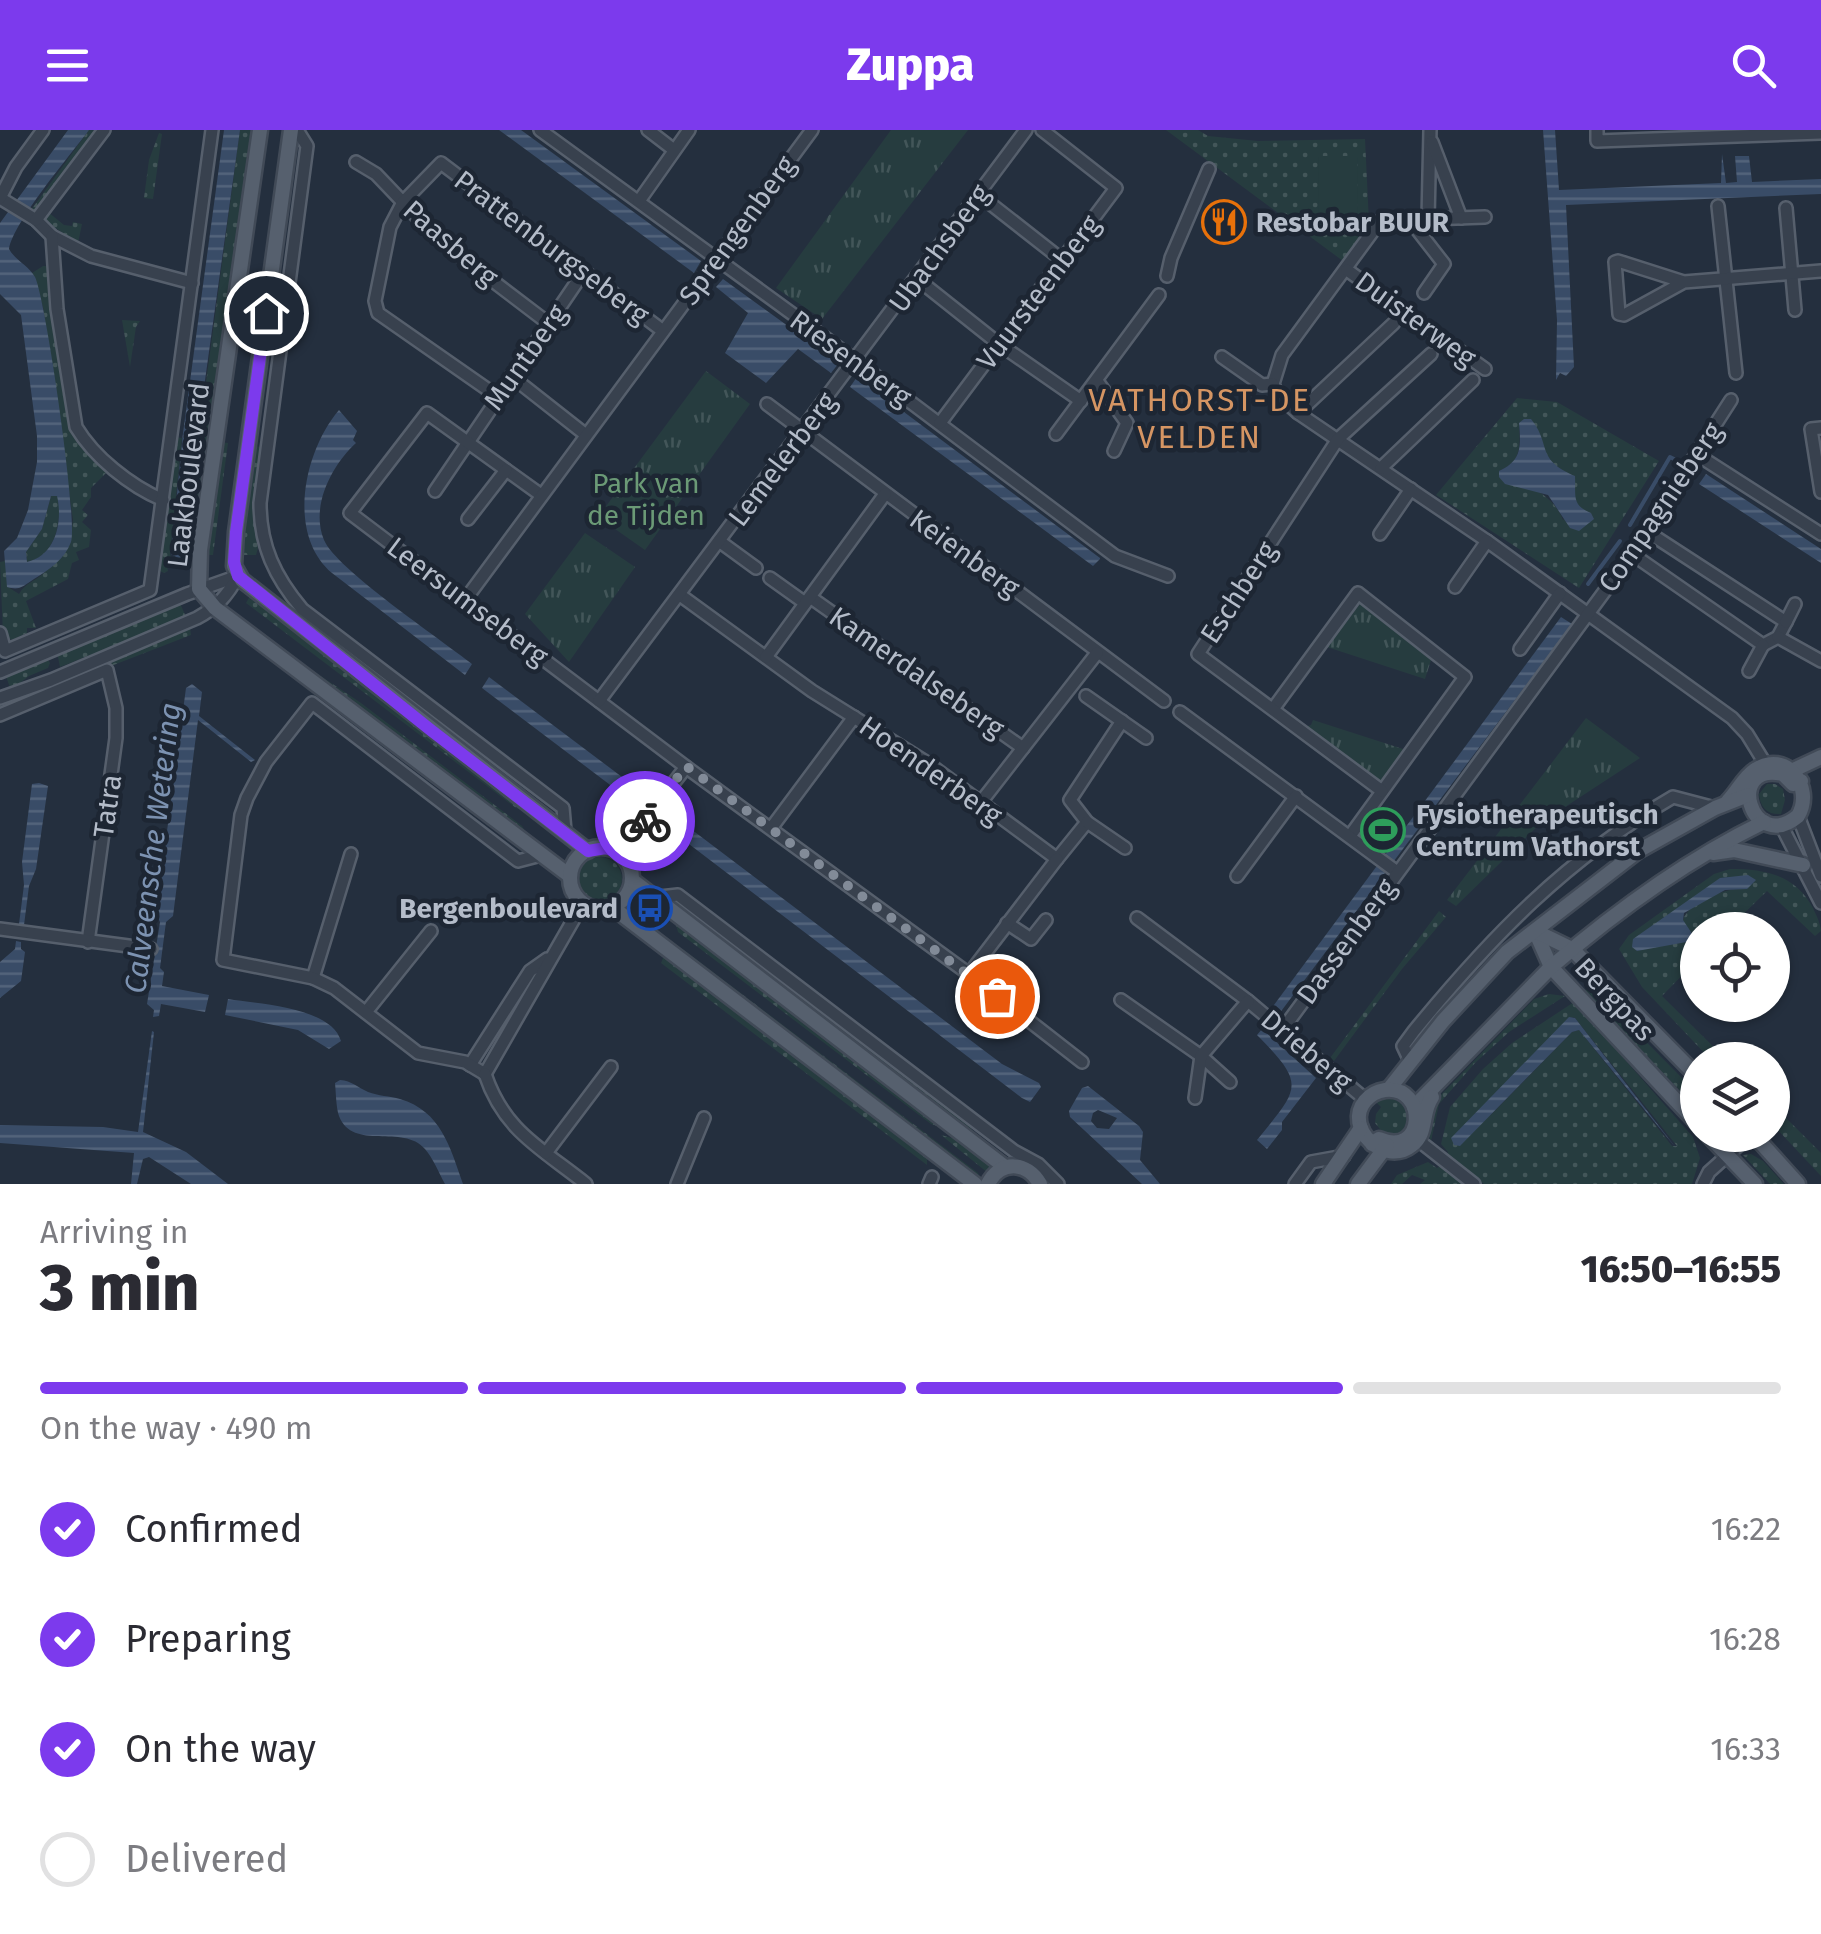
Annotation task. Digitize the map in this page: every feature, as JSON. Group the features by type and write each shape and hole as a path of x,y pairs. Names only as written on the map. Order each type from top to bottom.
{"main road":[{"name":"Laakboulevard","path":"199,589 200,550 260,130"},
{"name":"Laakboulevard","path":"238,576 234,562 236,532 294,130"},
{"path":"238,576 588,851"},
{"path":"199,589 215,608 570,876"},
{"path":"1792,778 1821,757"},
{"path":"1390,1090 1507,952 1638,851 1744,791 1760,771 1785,766 1796,796 1794,816"},
{"path":"1792,778 1794,816"},
{"path":"1744,791 1750,808 1764,822"},
{"path":"1361,1128 1382,1146 1402,1151 1415,1136 1419,1110 1445,1076 1550,967 1654,888 1764,822 1794,816 1819,794"},
{"path":"606,848 620,853 631,870 632,880 623,900 612,907 578,909 570,876 575,861 588,851 606,848"},
{"path":"1712,853 1734,850 1807,860"},
{"path":"632,880 1005,1167 1026,1168 1040,1184"},
{"path":"612,907 975,1184"},
{"name":"Bergpas","path":"1534,931 1572,949 1680,1059"},
{"name":"Bergpas","path":"1534,931 1550,967 1680,1105"},
{"path":"1324,1184 1361,1128 1360,1112 1374,1093 1402,1093 1419,1110"},
{"path":"1366,1100 1370,1130 1382,1146"},
{"path":"1361,1184 1382,1146"},
{"path":"1723,1152 1755,1184"},
{"path":"1768,1152 1798,1184"},
{"path":"988,1184 1005,1167"}],"street":[{"path":"32,218 104,130"},
{"path":"0,633 5,651 150,590 212,130"},
{"name":"Laakboulevard","path":"294,130 307,146 262,483 262,534 276,574 302,609 562,808 564,831"},
{"name":"Riesenberg","path":"540,130 856,360 1115,556 1168,576"},
{"path":"648,130 674,150"},
{"path":"639,201 688,130"},
{"name":"Sprengenberg","path":"465,600 812,130"},
{"name":"Vuursteenberg","path":"940,423 1116,188 1042,130"},
{"name":"Ubachsberg","path":"856,360 1020,132"},
{"path":"1430,133 1461,218"},
{"path":"1428,219 1430,133"},
{"path":"1597,136 1821,133"},
{"path":"39,135 4,201 52,236 102,260 192,283"},
{"name":"Paasberg","path":"356,162 376,174 439,240 548,323"},
{"name":"Prattenburgseberg","path":"403,202 441,164 663,331"},
{"path":"1166,276 1209,169"},
{"path":"978,194 1061,259"},
{"path":"403,202 390,227 375,301 378,313 496,396"},
{"path":"1718,206 1736,374"},
{"path":"1786,208 1795,310"},
{"path":"1484,217 1381,220 1282,355 1273,384 1298,414 1487,541 1732,718 1760,771"},
{"path":"1408,219 1444,264 1424,293"},
{"path":"52,236 57,309 76,427 100,456 146,493 163,500"},
{"path":"1684,282 1624,315 1619,314 1615,262 1684,282 1821,270"},
{"name":"Duisterweg","path":"1346,270 1485,369"},
{"name":"Muntberg","path":"435,490 583,273"},
{"path":"916,278 999,344 1081,401"},
{"path":"1056,434 1159,295"},
{"path":"1298,414 1394,323"},
{"path":"1338,439 1430,354"},
{"path":"1222,357 1262,386 1273,384"},
{"name":"Lemelerberg","path":"600,701 856,360"},
{"path":"510,376 586,435"},
{"path":"1380,468 1473,380"},
{"path":"1097,381 1127,423 1114,451"},
{"name":"Compagnieberg","path":"1588,613 1632,554 1730,400"},
{"name":"Keienberg","path":"767,404 1164,701"},
{"name":"Leersumseberg","path":"466,441 427,412 350,513 1082,1062"},
{"path":"1821,428 1811,429 1821,492"},
{"name":"Eschberg","path":"1338,439 1198,654 1382,791"},
{"path":"466,441 541,496"},
{"path":"1696,454 1821,534"},
{"path":"468,518 506,470"},
{"path":"1380,534 1411,490"},
{"path":"766,657 884,494"},
{"path":"1646,530 1786,622"},
{"path":"1455,587 1487,541"},
{"path":"719,542 756,568"},
{"path":"1632,554 1763,644"},
{"path":"0,672 238,576"},
{"path":"0,698 51,680 215,608 228,596 238,576"},
{"name":"Kamerdalseberg","path":"770,578 1023,748"},
{"path":"1273,710 1358,593 1465,677 1350,836"},
{"path":"1520,650 1560,593"},
{"name":"Hoenderberg","path":"680,596 1057,858"},
{"path":"1749,671 1763,644 1778,637 1795,604"},
{"name":"Dassenberg","path":"1282,1028 1588,613"},
{"path":"1778,637 1821,661"},
{"path":"50,652 56,664 51,680"},
{"path":"981,802 1097,653"},
{"name":"Tatra","path":"0,715 107,670 116,708 116,738 88,942"},
{"path":"1086,696 1146,738"},
{"path":"541,855 518,861 312,704 266,762 246,798 222,960 313,978 334,988 418,1053 470,1065 485,1074 494,1102 514,1128 586,1184"},
{"path":"1180,712 1397,872"},
{"path":"772,827 854,717"},
{"path":"1122,721 1070,800 1087,822 1124,848"},
{"path":"620,853 686,766"},
{"path":"1237,876 1296,796"},
{"path":"1410,1063 1403,1046 1489,942 1570,865 1672,797 1722,805"},
{"path":"1794,816 1821,903"},
{"path":"1794,816 1807,860 1821,876"},
{"path":"969,974 1087,822"},
{"path":"313,978 351,854"},
{"path":"651,898 678,896 1016,1153 1038,1164 1058,1184"},
{"path":"485,1074 578,909"},
{"name":"Drieberg","path":"1137,918 1282,1028 1366,1100"},
{"path":"1007,923 1031,939 1046,920"},
{"path":"0,929 151,949"},
{"path":"366,1012 431,931"},
{"path":"470,1065 530,971 550,957"},
{"path":"1121,1000 1202,1056 1230,1082"},
{"name":"Drieberg","path":"1202,1056 1248,1001"},
{"path":"1195,1098 1202,1056"},
{"path":"546,1152 612,1067"},
{"path":"678,1184 704,1118"},
{"path":"975,1120 978,1145"},
{"path":"1415,1136 1474,1184"},
{"path":"1703,1184 1709,1172 1732,1152"},
{"path":"1295,1184 1312,1162 1344,1156"}],"green space":[{"path":"89,130 98,130 39,211 31,210"},
{"path":"240,130 256,130 193,556 167,566 164,573 158,570 175,437 182,438 170,554 179,560 183,553"},
{"path":"891,130 968,130 822,319 776,288"},
{"path":"1166,130 1198,130 1208,136 1258,141 1365,139 1369,223 1343,261"},
{"path":"159,133 162,134 153,199 144,198 149,160"},
{"path":"1318,156 1357,156 1358,215 1319,216"},
{"path":"48,212 64,225 82,224 78,243 82,247 46,221"},
{"path":"49,266 70,419 94,457 92,460 107,472 91,488 91,497 82,510 88,515 82,522 91,530 89,547 76,552 79,560 72,563 68,579 26,601 36,628 27,628 27,633 12,640 3,635 0,562 5,561 8,587 19,594 61,555 73,520 43,307 32,273"},
{"path":"122,320 140,321 130,367"},
{"name":"Park van de Tijden","path":"706,371 750,404 645,550 598,517"},
{"path":"1517,398 1557,402 1659,461 1579,588 1436,495","holes":["1519,423 1575,490 1578,507 1563,520 1545,496 1499,471 1516,458"]},
{"path":"220,442 228,443 213,555 205,555"},
{"path":"251,446 261,447 254,502 258,548 256,555 238,555"},
{"path":"51,496 58,496 59,506 55,536 45,553 27,562 26,552 42,529"},
{"name":"Park van de Tijden","path":"585,533 635,567 569,662 525,614"},
{"path":"250,596 535,816 516,808 246,603"},
{"path":"179,601 186,617 60,667 57,652"},
{"path":"1360,604 1432,657 1425,679 1327,647"},
{"path":"190,628 191,635 111,666 112,660"},
{"path":"288,654 361,703 522,826 530,839 553,854 551,858"},
{"path":"46,657 48,668 11,690 5,674"},
{"path":"1586,718 1640,758 1542,822 1456,906 1447,900"},
{"path":"1313,720 1407,751 1384,781 1376,780 1305,727"},
{"path":"1767,784 1783,789 1781,814 1768,812 1761,803 1759,794"},
{"path":"600,857 615,864 622,879 615,894 600,901 585,894 578,879 585,864"},
{"path":"1730,869 1756,870 1788,881 1806,897 1821,931 1815,936 1767,891 1745,912 1688,912 1699,903 1634,939 1680,921 1680,977 1662,996 1680,1014 1680,1022 1688,1022 1709,1042 1694,1042 1642,987 1619,949 1629,935 1714,874","holes":["1748,875 1743,889 1726,891 1708,897"]},
{"path":"676,899 955,1114 958,1112 971,1126 972,1136 664,900"},
{"path":"649,900 949,1130 931,1124 678,932 670,918 647,904"},
{"path":"1439,911 1446,917 1334,1061 1330,1058"},
{"path":"671,944 978,1173 982,1184"},
{"path":"664,956 927,1155 927,1165 661,963"},
{"path":"1590,985 1680,1076 1680,1091 1584,992"},
{"path":"1549,994 1565,996 1509,1032 1439,1104 1431,1141 1428,1134 1434,1102 1534,999"},
{"path":"1574,1002 1680,1122 1680,1152 1698,1152 1700,1158 1692,1184 1484,1184 1447,1155 1441,1144 1450,1107 1512,1043","holes":["1573,1017 1677,1146 1672,1146 1579,1030 1572,1032 1488,1118"]},
{"path":"1387,1097 1401,1102 1409,1117 1403,1131 1393,1136 1384,1134 1375,1123 1381,1107 1375,1101"},
{"path":"1790,1122 1821,1153 1821,1176 1790,1143"},
{"path":"941,1135 959,1140 996,1164 988,1173"},
{"path":"1751,1154 1784,1184 1770,1184 1743,1155"},
{"path":"1428,1162 1463,1184 1420,1184 1425,1180 1412,1175 1402,1184 1391,1184 1397,1175"}],"water":[{"path":"68,130 89,130 31,206 9,249 35,277 40,294 60,410 72,525 71,542 61,559 40,576 15,588 7,587 4,551 17,538 28,510 37,462 37,436 21,315 0,294 0,223","holes":["51,496 57,496 58,526 51,545 45,553 27,562 26,552 42,529"]},
{"path":"224,130 240,130 180,559 171,554 183,433"},
{"path":"499,130 521,130 701,261 694,273"},
{"path":"1543,130 1555,130 1559,190 1721,183 1722,154 1726,183 1737,182 1735,156 1749,156 1752,182 1821,179 1821,194 1566,205 1574,367 1566,376 1560,373 1556,380 1557,320"},
{"path":"723,279 839,363 831,373 798,349 766,383 725,353 748,313 716,287"},
{"path":"857,377 1100,559 1093,566 850,387"},
{"path":"339,410 357,431 353,440 356,443 326,487 320,514 324,540 368,586 472,664 465,675 332,573 318,556 309,537 305,492 317,447"},
{"path":"1531,419 1537,428 1554,464 1575,476 1577,503 1594,519 1579,531 1570,528 1548,495 1505,484 1499,477 1499,471 1516,457 1520,446 1519,423"},
{"path":"1706,474 1821,549 1821,563 1699,484"},
{"path":"1561,617 1572,624 1279,1014 1271,1009"},
{"path":"489,677 642,792 634,803 482,688"},
{"path":"192,684 202,692 199,716 255,760 251,762 198,720 173,916 166,922 160,968 164,972 162,986 209,995 205,1012 161,1004 159,1016 153,1017 154,1010 147,1004 160,922 156,914 186,688"},
{"path":"32,784 48,786 24,925 19,924 24,885 22,862"},
{"path":"671,814 1002,1064 1039,1083 1041,1087 1030,1102 664,825"},
{"path":"1748,875 1756,880 1747,889 1725,890 1680,912 1680,943 1637,951 1632,947 1633,939 1720,878"},
{"path":"16,941 21,942 25,952 21,981 0,998 0,962 15,949"},
{"path":"228,999 309,1014 335,1030 341,1041 329,1049 298,1030 225,1015"},
{"path":"1569,1017 1575,1018 1676,1148 1579,1030 1572,1032 1460,1146 1454,1145 1451,1138"},
{"path":"1262,1029 1316,1078 1267,1149 1257,1140 1282,1109 1292,1087 1284,1065 1257,1035"},
{"path":"152,1031 143,1132 186,1152 228,1184 191,1184 149,1157 143,1159 137,1184 131,1184 134,1153 0,1143 0,1125 103,1127 138,1132"},
{"path":"340,1080 400,1099 425,1112 442,1132 463,1184 445,1184 428,1153 416,1142 355,1133 346,1127 337,1104 335,1083"},
{"path":"1088,1086 1139,1126 1143,1132 1140,1160 1160,1184 1142,1184 1070,1117 1069,1111 1082,1088","holes":["1098,1110 1117,1118 1109,1129 1097,1128 1091,1121"]}],"waterway":[{"path":"824,351 841,364"},
{"path":"1630,525 1670,457 1674,459"},
{"path":"1588,584 1620,541"}],"way so far":[{"path":"645,821 686,766 997,996"}],"place":[{"name":"Restobar BUUR","path":"1224,222"},
{"name":"Fysiotherapeutisch Centrum Vathorst","path":"1383,830"},
{"name":"Bergenboulevard","path":"650,908"}],"district":[{"name":"VATHORST-DE VELDEN","path":"1200,418"}],"route":[{"path":"266,313 236,532 234,562 238,576 588,851 606,848 620,853 645,821"}],"water label":[{"name":"Calveensche Wetering","path":"153,848"}]}
